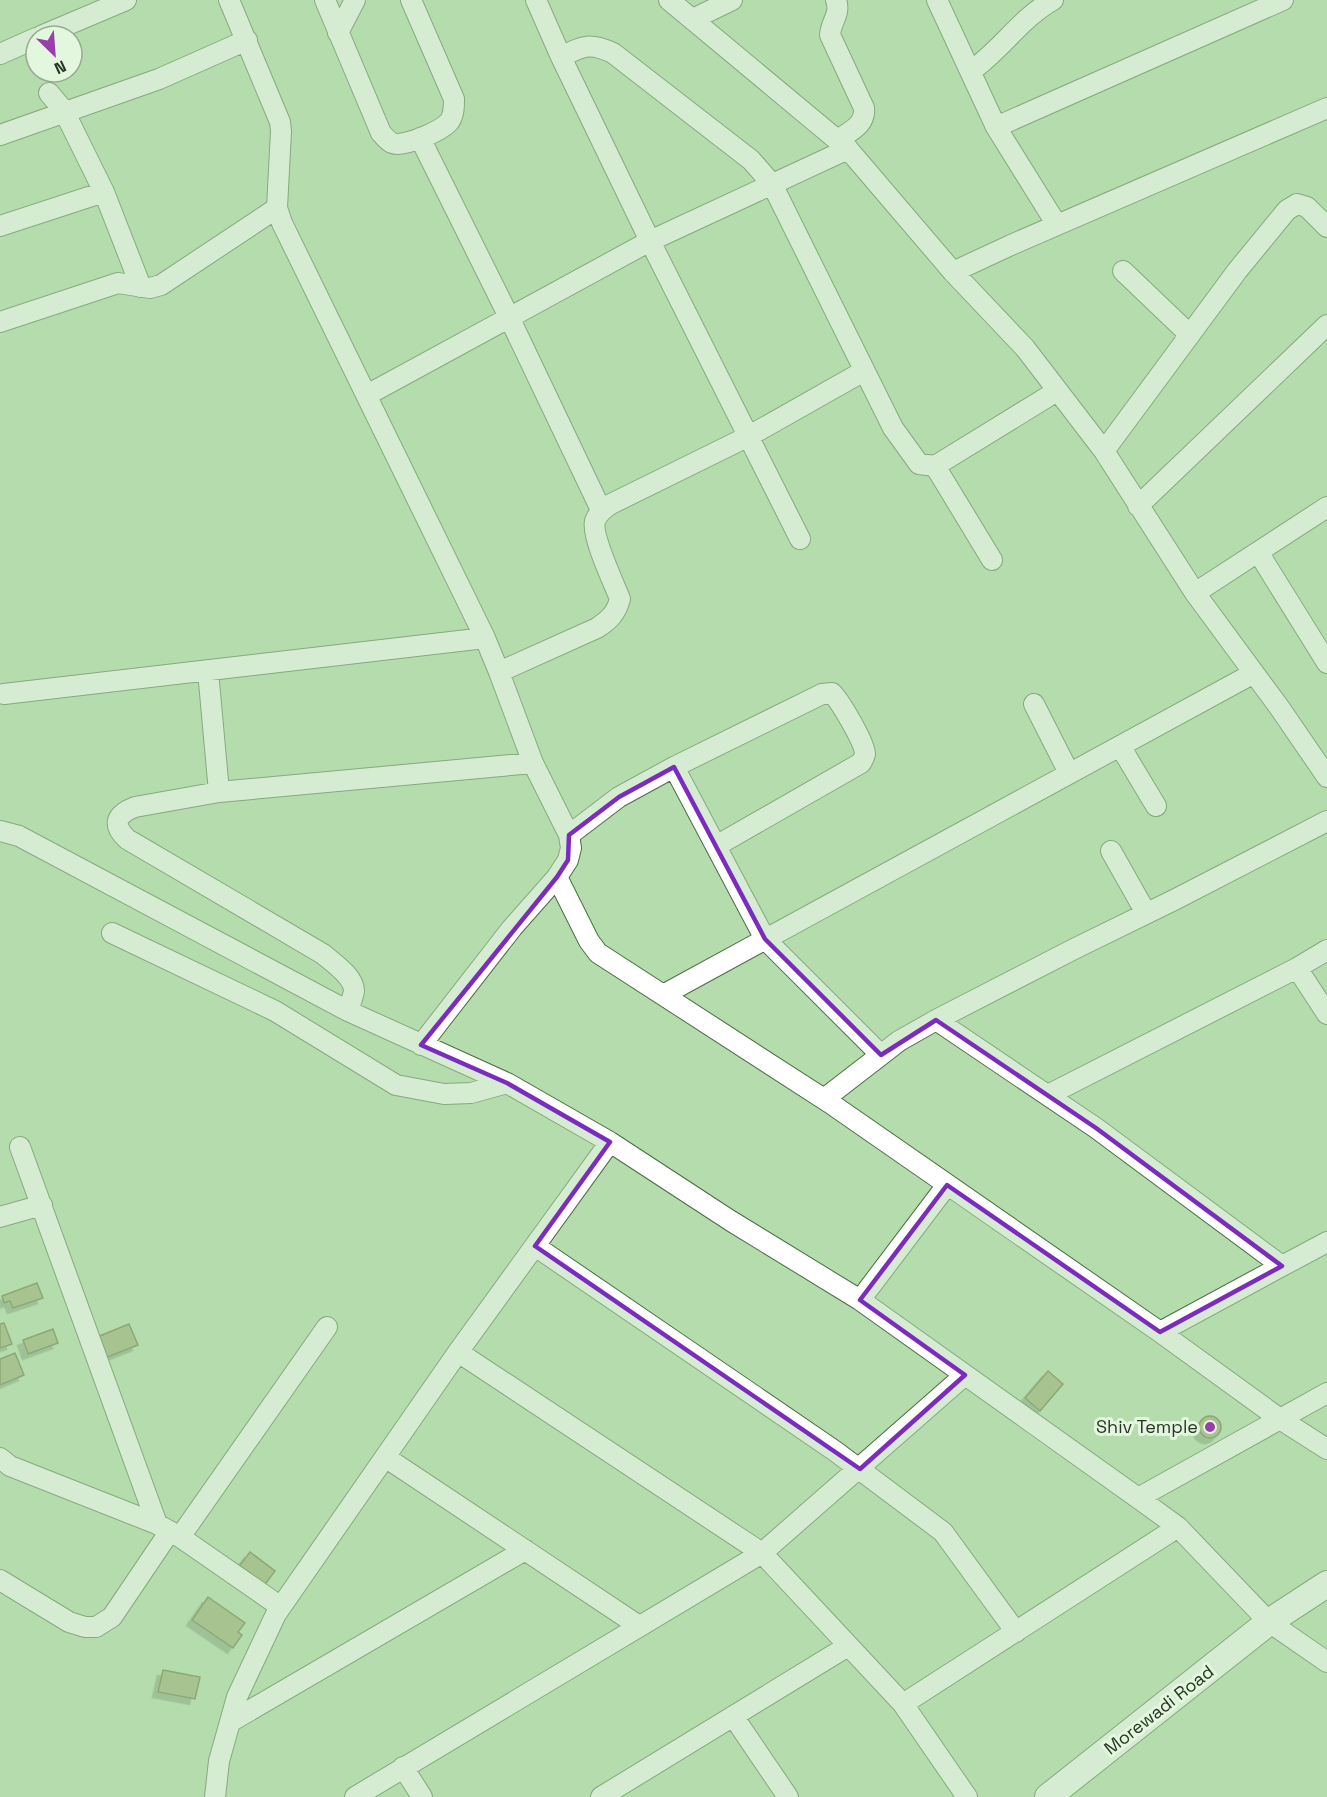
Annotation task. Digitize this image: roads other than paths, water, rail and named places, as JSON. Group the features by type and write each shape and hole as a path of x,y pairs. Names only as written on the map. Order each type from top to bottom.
{"main road":[{"name":"Morewadi Road","path":"1048,1797 1269,1622 1327,1584"}],"street":[{"path":"69,24 126,0"},
{"path":"229,0 280,122 277,208 282,223 485,638 500,672 533,763 569,835 571,848 568,860 557,877 512,928 421,1045"},
{"path":"325,0 381,133 390,142 400,144 420,138 450,121 454,110 454,99 411,0"},
{"path":"338,33 355,0"},
{"path":"536,0 650,241 800,539"},
{"path":"669,0 843,144 953,272 1025,348 1104,451 1195,593 1325,771"},
{"path":"693,18 732,0"},
{"path":"367,395 650,241 772,184 843,144 865,116 864,108 831,42 830,27 838,14 836,0"},
{"path":"937,0 996,127 1057,225"},
{"path":"971,71 992,55 1028,17 1053,0"},
{"path":"996,127 1283,0"},
{"path":"0,135 159,79 247,40"},
{"path":"0,54 24,43"},
{"path":"561,57 582,46 597,46 612,53 751,160 772,184 893,428 919,464 935,466 1058,391"},
{"path":"49,93 64,111 104,192 141,287"},
{"path":"953,272 1327,108"},
{"path":"420,138 601,510"},
{"path":"0,226 104,192"},
{"path":"1104,451 1244,262 1287,210 1297,204 1307,207 1327,227"},
{"path":"0,322 118,283 150,288 161,285 277,208"},
{"path":"1124,271 1190,336"},
{"path":"1138,506 1327,325"},
{"path":"500,672 597,628 608,621 617,610 620,599 595,534 595,522 601,510 749,436 864,370"},
{"path":"935,466 992,560"},
{"path":"1195,593 1326,510"},
{"path":"1258,552 1327,663"},
{"path":"4,694 485,638"},
{"path":"208,671 219,792"},
{"path":"663,994 1254,673"},
{"path":"569,835 619,797 674,767 822,694 832,693 839,700 862,744 865,754 861,763 716,846"},
{"path":"1034,704 1070,773"},
{"path":"1120,746 1156,806"},
{"path":"348,1011 354,992 352,983 340,968 323,954 128,839 121,833 118,825 119,816 135,807 219,792 533,763"},
{"path":"674,767 765,939 881,1055"},
{"path":"824,1099 899,1041 936,1020 1327,821"},
{"path":"0,831 19,836 348,1011 507,1083 610,1142 731,1221 860,1300 1178,1527 1269,1622 1327,1662"},
{"path":"1111,851 1146,914"},
{"path":"557,877 589,941 598,952 824,1099 1160,1332 1280,1419 1327,1449"},
{"path":"112,933 275,1011 396,1085 444,1094 471,1093 507,1083"},
{"path":"1048,1095 1297,968 1327,950"},
{"path":"1297,968 1327,1014"},
{"path":"936,1020 1096,1128 1282,1266"},
{"path":"215,1797 219,1761 237,1697 281,1606 458,1352 610,1142"},
{"path":"20,1148 169,1530"},
{"path":"860,1300 947,1185"},
{"path":"0,1217 42,1205"},
{"path":"1160,1332 1327,1242"},
{"path":"535,1246 860,1469 943,1532 1016,1632"},
{"path":"0,1580 69,1622 85,1627 96,1627 112,1617 169,1530 327,1327"},
{"path":"458,1352 762,1553 903,1704 967,1797"},
{"path":"355,1797 762,1553 965,1376"},
{"path":"1138,1498 1327,1393"},
{"path":"385,1457 639,1626"},
{"path":"0,1458 10,1466 169,1530 281,1606"},
{"path":"903,1704 1178,1527"},
{"path":"230,1722 525,1550"},
{"path":"601,1797 848,1646"},
{"path":"733,1716 788,1797"},
{"path":"404,1767 422,1797"}],"place":[{"name":"Shiv Temple","path":"1210,1427"}]}
